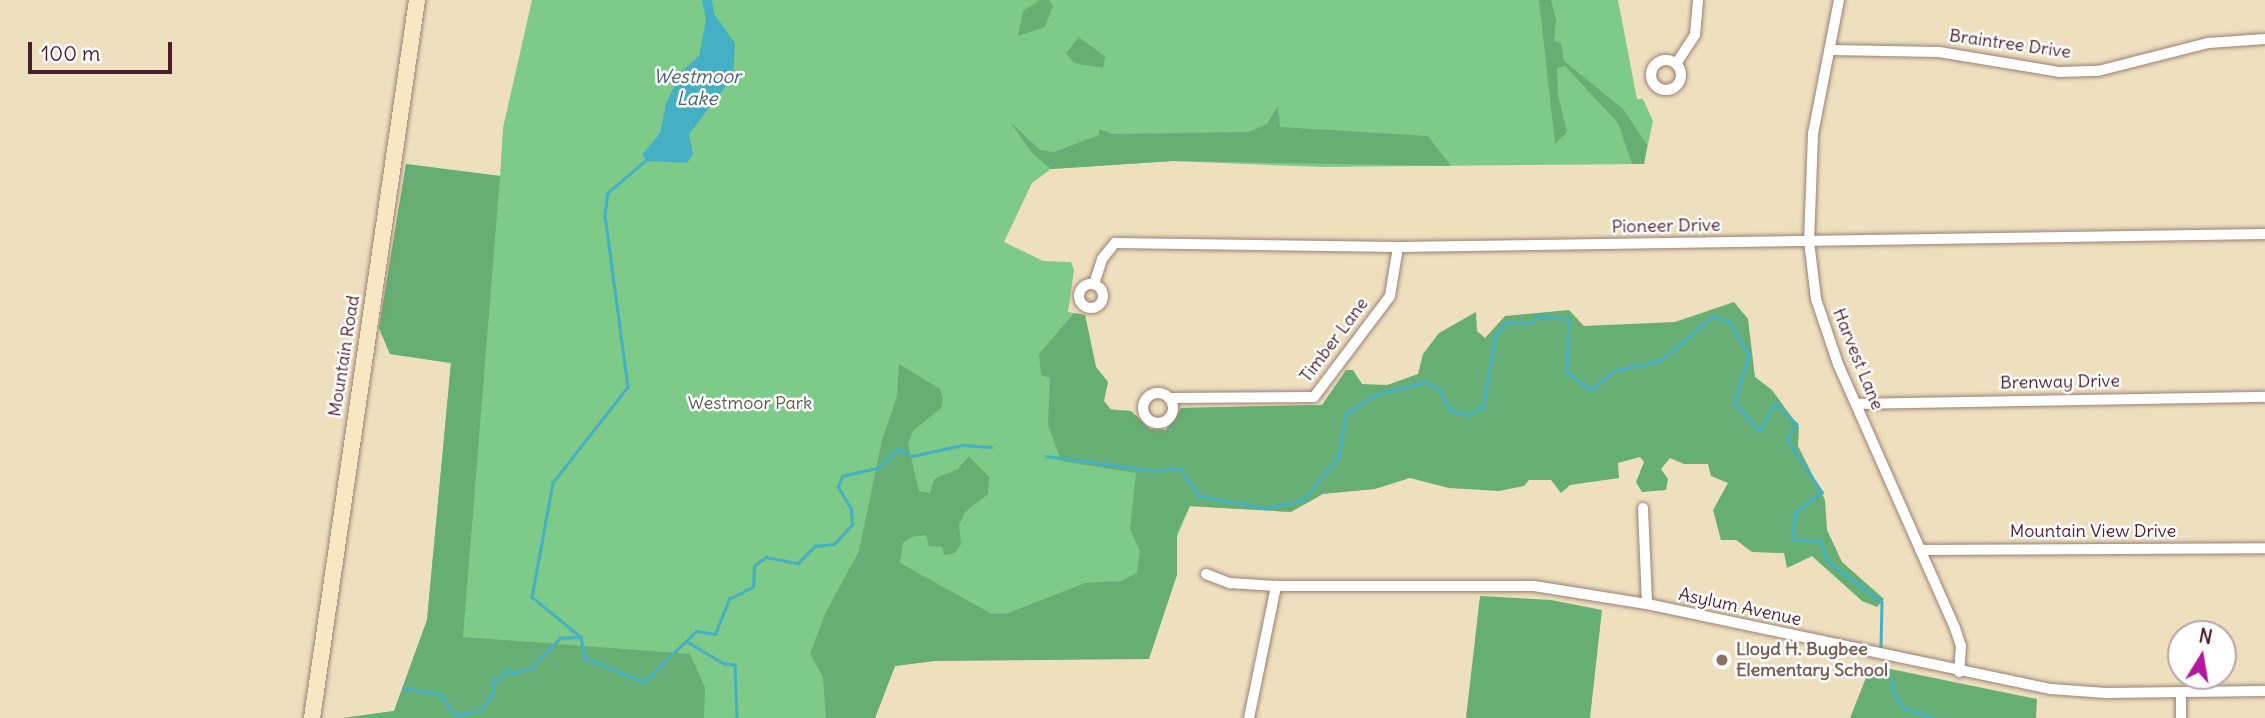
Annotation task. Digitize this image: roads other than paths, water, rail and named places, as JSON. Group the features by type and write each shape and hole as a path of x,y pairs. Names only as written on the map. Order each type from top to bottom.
{"main road":[{"name":"Mountain Road","path":"312,718 417,0"}],"street":[{"path":"1676,64 1695,35 1698,0"},
{"name":"Harvest Lane","path":"1839,0 1812,134 1809,241 1816,299 1856,404 1959,640 1959,672"},
{"name":"Braintree Drive","path":"1830,50 1939,52 2060,72 2098,71 2208,43 2265,39"},
{"name":"Pioneer Drive","path":"1094,284 1102,259 1115,243 1398,247 2265,234"},
{"name":"Timber Lane","path":"1169,398 1314,397 1390,296 1398,247"},
{"name":"Brenway Drive","path":"1856,404 2265,397"},
{"path":"1643,508 1647,604"},
{"name":"Mountain View Drive","path":"1920,550 2265,548"},
{"name":"Asylum Avenue","path":"1206,574 1230,583 1276,586 1502,583 1647,604 1959,672 2068,691 2265,691"},
{"path":"1249,718 1276,586"},
{"path":"2180,693 2181,718"}],"water":[{"name":"Westmoor Lake","path":"702,0 712,0 714,14 735,43 733,77 689,134 693,154 687,163 647,161 642,155 660,133 666,103 682,71 699,56 706,20"}],"waterway":[{"path":"649,158 608,193 605,215 628,387 553,483 532,597 581,637 585,658 644,682 696,631 715,634 729,599 753,587 754,566 766,557 798,563 815,546 834,544 852,525 851,509 838,487 842,476 878,468 899,449 912,456 962,445 991,447"},
{"path":"1046,456 1155,471 1179,468 1199,496 1266,508 1302,501 1338,458 1346,414 1374,395 1426,382 1441,391 1450,410 1468,415 1483,407 1495,336 1507,322 1531,323 1538,316 1569,319 1567,372 1591,390 1614,371 1661,360 1712,317 1728,320 1749,355 1735,403 1759,431 1775,403 1797,424 1787,439 1822,492 1796,512 1792,539 1820,541 1829,562 1882,602 1881,647"},
{"path":"403,688 440,694 455,715 481,710 494,692 492,680 501,678 507,670 514,673 531,668 560,638 581,637"},
{"path":"688,642 723,663 735,665 737,718"},
{"path":"1892,679 1895,696 1904,708 1934,718"}],"place":[{"name":"Lloyd H. Bugbee Elementary School","path":"1722,660"}],"park label":[{"name":"Westmoor Park","path":"750,403"}]}
